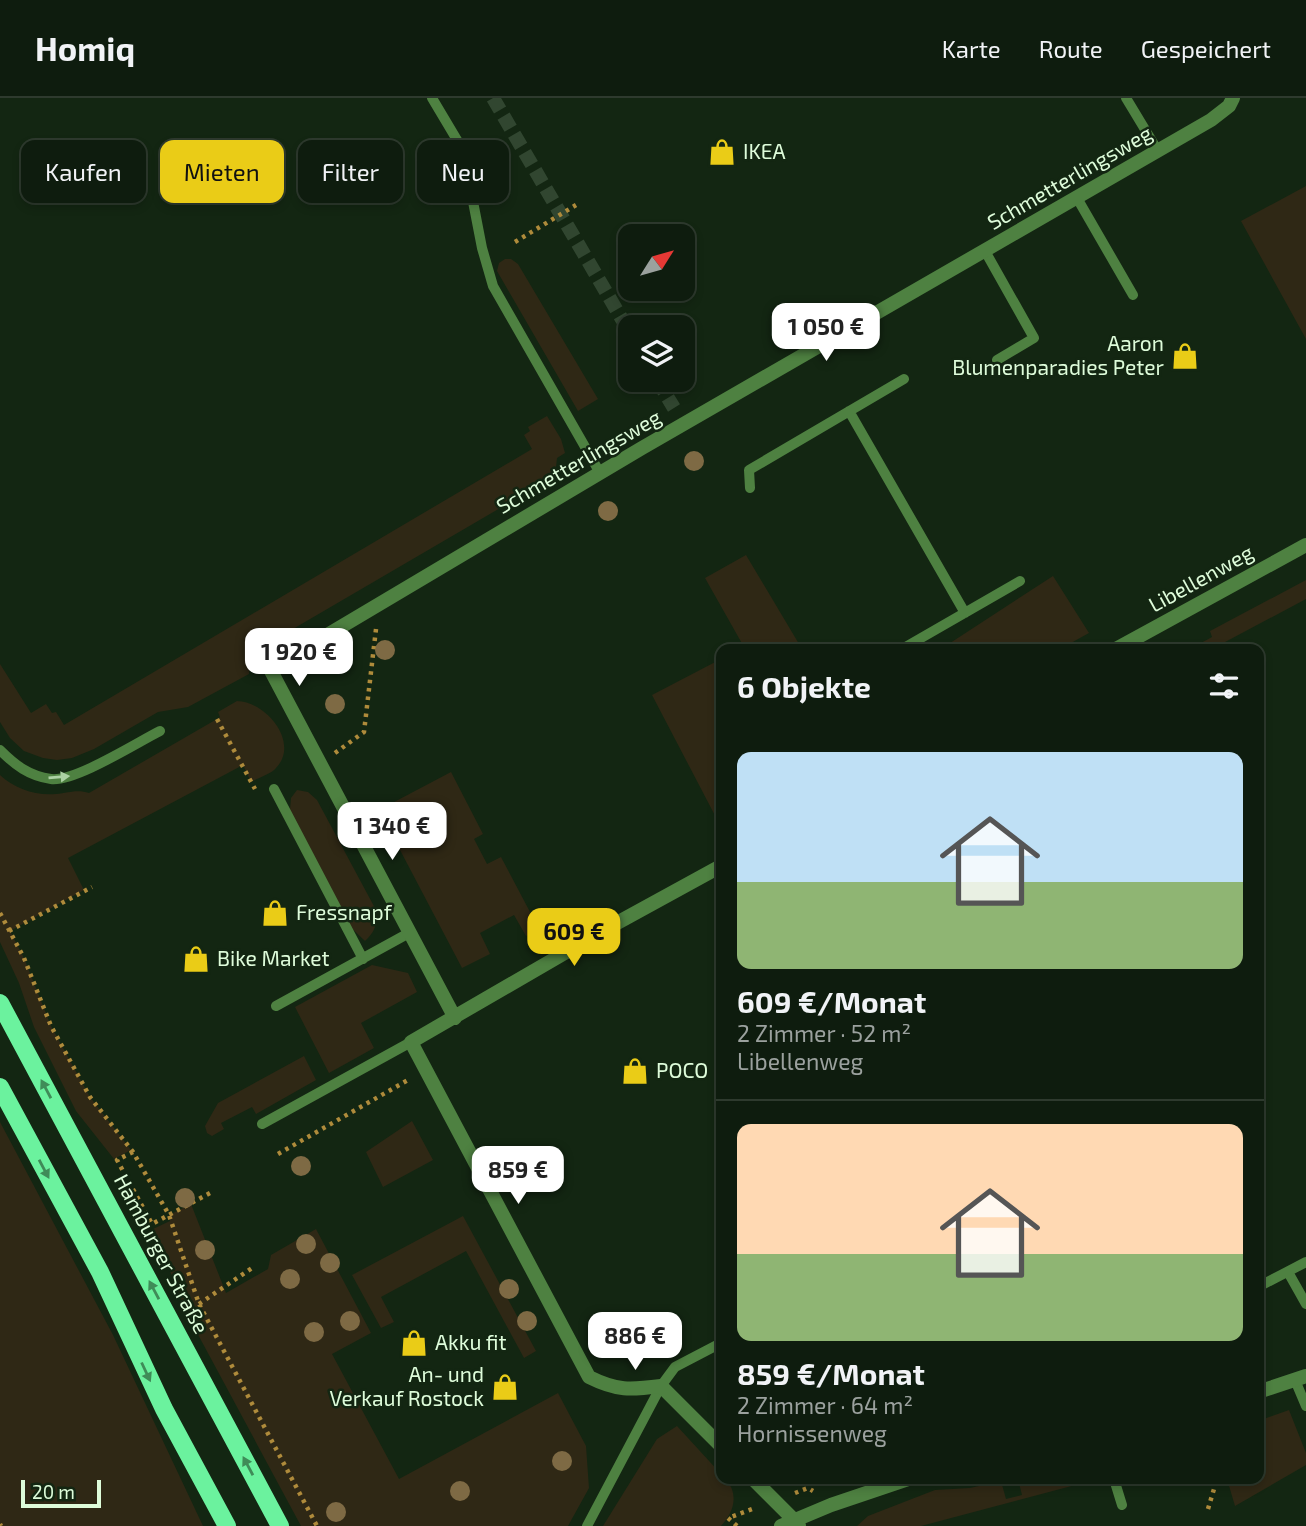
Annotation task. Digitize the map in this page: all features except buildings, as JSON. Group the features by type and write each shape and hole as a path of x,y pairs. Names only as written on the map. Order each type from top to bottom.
{"main road":[{"name":"Hamburger Straße","path":"0,1003 280,1526"},
{"path":"0,1087 100,1272 163,1409 227,1526"}],"street":[{"name":"Schmetterlingsweg","path":"320,764 270,669 600,473 1211,120 1229,106 1233,98"},
{"name":"Libellenweg","path":"1135,644 1306,545"},
{"path":"320,764 455,1018"},
{"path":"716,869 411,1042 589,1377 609,1387 635,1390 661,1386 716,1441"},
{"path":"1264,1390 1300,1378"},
{"path":"757,1484 792,1524 895,1484"}],"lane":[{"path":"432,98 463,150 482,248 493,286 600,473"},
{"path":"1126,98 1158,151"},
{"path":"1077,198 1133,295"},
{"path":"985,251 1034,338 998,360"},
{"path":"750,488 749,470 904,379"},
{"path":"849,411 965,613"},
{"path":"793,444 800,456"},
{"path":"905,643 1020,582"},
{"path":"0,750 15,765 33,775 54,780 82,771 160,731"},
{"path":"274,789 363,959"},
{"path":"276,1006 409,933"},
{"path":"262,1124 411,1042"},
{"path":"1264,1284 1306,1262"},
{"path":"1288,1272 1306,1304"},
{"path":"587,1526 661,1386 675,1367 716,1346"},
{"path":"1300,1378 1306,1406"},
{"path":"1116,1484 1122,1505"}],"path":[{"path":"515,242 576,205"},
{"path":"320,764 364,732 379,604"},
{"path":"217,719 259,797"},
{"path":"9,931 92,887"},
{"path":"0,913 24,958 51,1026 90,1097 132,1152 169,1215 199,1304 317,1526"},
{"path":"278,1154 426,1071"},
{"path":"132,1152 117,1160 152,1224 210,1193"},
{"path":"199,1304 252,1268"},
{"path":"1208,1509 1216,1484"}],"shaded area":[{"path":"1306,186 1306,339 1241,221"},
{"path":"511,259 518,264 598,399 578,411 497,271 499,263"},
{"path":"547,416 561,439 565,453 557,458 555,476 250,654 249,674 188,707 158,712 94,749 72,758 43,758 24,751 10,738 0,722 0,664 31,713 46,704 52,713 56,712 64,725 532,449 524,435 530,431 528,427"},
{"path":"746,555 799,644 742,644 705,578"},
{"path":"1053,576 1089,633 1069,644 949,644"},
{"path":"1306,580 1306,599 1221,644 1199,644 1212,637 1210,631"},
{"path":"716,662 716,817 652,695"},
{"path":"237,701 259,708 277,726 284,747 276,768 251,782 243,765 68,858 84,890 10,931 24,958 51,1026 90,1097 131,1150 114,1159 76,1111 34,1027 19,983 0,942 0,775 19,788 33,793 89,793 217,719 220,717 218,712"},
{"path":"451,772 483,834 474,839 487,864 501,857 539,929 526,936 514,915 480,933 490,954 462,968 379,810"},
{"path":"297,790 308,792 317,800 376,910 375,927 365,941 341,918 290,810 291,798"},
{"path":"372,965 408,973 417,992 361,1023 374,1048 329,1073 295,1007"},
{"path":"304,1056 316,1080 256,1114 252,1107 221,1123 224,1129 212,1136 207,1133 205,1126 218,1103"},
{"path":"412,1121 433,1160 383,1187 366,1152"},
{"path":"0,1122 113,1335 203,1526 0,1526"},
{"path":"191,1204 226,1293 268,1269 271,1255 316,1229 371,1333 332,1354 399,1479 558,1393 586,1446 589,1488 568,1526 301,1526 188,1316 153,1229 170,1221 169,1215"},
{"path":"463,1216 536,1351 524,1358 466,1251 381,1297 394,1322 381,1328 352,1275"},
{"path":"1289,1410 1306,1453 1306,1465 1235,1506 1228,1484 1264,1484 1264,1419"},
{"path":"677,1426 716,1469 716,1484 729,1484 734,1497 732,1509 721,1526 603,1526 657,1439"},
{"path":"1002,1484 1006,1499 1022,1495 1019,1484 1079,1484 921,1526 857,1526 868,1516 935,1490"}],"tunnel":[{"path":"493,98 620,315"},
{"path":"664,392 674,408"}],"place":[{"name":"IKEA","path":"722,152"},
{"name":"Aaron Blumenparadies Peter","path":"1185,356"},
{"name":"Fressnapf","path":"275,913"},
{"name":"Bike Market","path":"196,959"},
{"name":"POCO","path":"635,1071"},
{"name":"Akku fit","path":"414,1343"},
{"name":"An- und Verkauf Rostock","path":"505,1387"}]}
